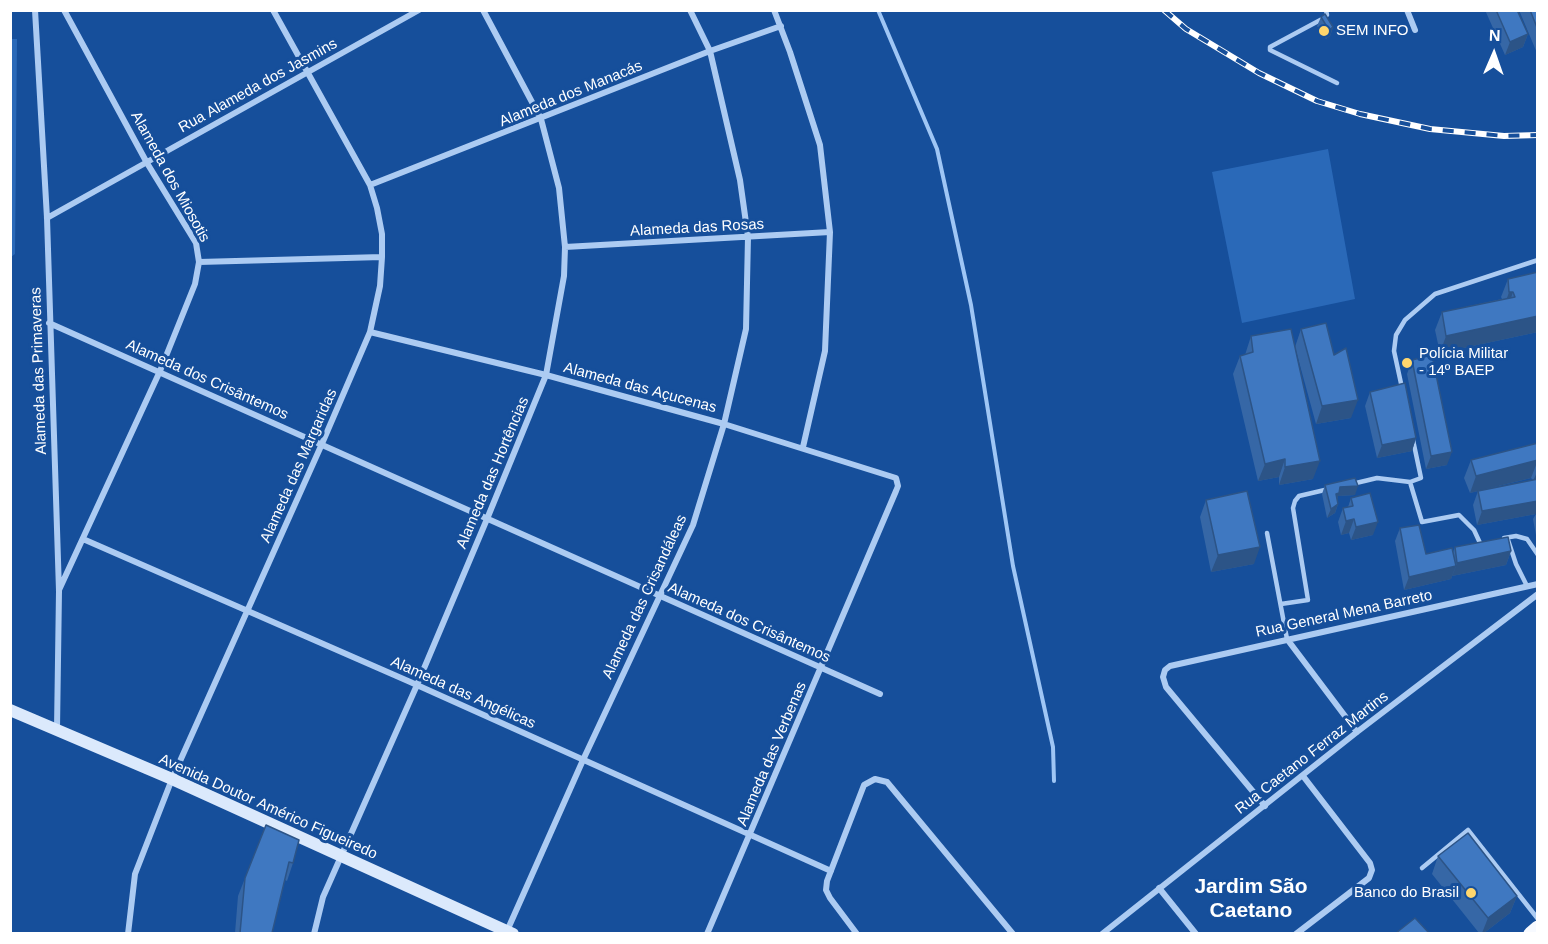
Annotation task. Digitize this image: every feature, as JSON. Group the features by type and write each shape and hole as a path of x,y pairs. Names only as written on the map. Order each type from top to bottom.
{"main road":[{"name":"Avenida Doutor Américo Figueiredo","path":"10,710 172,779 509,933"},
{"path":"1531,933 1538,928"}],"street":[{"path":"35,12 42,10"},
{"name":"Alameda dos Miosotis","path":"59,591 160,371 195,284 199,262 196,243 147,163 64,10"},
{"name":"Alameda das Margaridas","path":"128,933 135,874 172,779 249,610 370,332 380,286 382,234 370,185 273,10"},
{"name":"Rua Alameda dos Jasmins","path":"47,218 419,10"},
{"name":"Alameda das Hortências","path":"314,933 323,897 340,856 417,685 546,375 564,276 565,247 560,188 541,118 483,10"},
{"name":"Alameda das Crisandáleas","path":"509,933 583,760 693,525 724,424 746,329 748,237 740,180 710,51 690,10"},
{"path":"774,10 820,145 830,232 825,351 803,447"},
{"path":"1407,10 1415,30"},
{"name":"Alameda das Primaveras","path":"35,12 47,218 58,556 57,730"},
{"name":"Alameda dos Manacás","path":"370,185 710,51 781,26"},
{"name":"Alameda das Rosas","path":"565,247 830,232"},
{"path":"199,262 382,257"},
{"name":"Alameda dos Crisântemos","path":"49,323 880,694"},
{"name":"Alameda das Açucenas","path":"370,332 546,375 724,424 891,474 898,482"},
{"name":"Alameda das Verbenas","path":"707,933 822,669 898,482"},
{"name":"Alameda das Angélicas","path":"83,539 249,610 831,871"},
{"path":"58,556 62,561 73,561"},
{"name":"Rua General Mena Barreto","path":"1264,806 1166,687 1163,678 1165,670 1170,666 1287,639 1538,584"},
{"name":"Rua Caetano Ferraz Martins","path":"1102,933 1357,732 1538,594"},
{"path":"1287,639 1357,732"},
{"path":"1296,933 1369,878 1372,870 1370,863 1303,776"},
{"path":"857,933 826,890 864,785 875,779 887,782 1013,933"},
{"path":"1159,888 1196,933"}],"lane":[{"path":"1326,10 1327,15 1324,18 1270,47 1270,50 1337,83"},
{"path":"1404,397 1394,351 1396,335 1405,320 1435,294 1538,260"},
{"path":"1344,485 1377,478 1410,482 1421,478 1412,432"},
{"path":"1410,482 1422,522 1459,515 1474,530 1480,543"},
{"path":"1281,604 1308,600 1293,508 1295,501 1299,496 1332,488"},
{"path":"1267,533 1287,639"},
{"path":"1498,539 1516,536 1527,539 1538,555"},
{"path":"1507,537 1516,564 1527,586"},
{"path":"1468,545 1489,541"},
{"path":"1422,868 1468,830 1538,919"}],"shaded area":[{"path":"11,39 17,39 15,254 11,257"},
{"path":"1328,149 1355,299 1242,323 1212,172"}],"building":[{"path":"1496,10 1517,10 1528,34 1510,42"},
{"path":"1530,10 1538,10 1538,30"},
{"path":"1325,14 1333,27 1329,30 1321,17"},
{"path":"1538,272 1538,316 1446,336 1442,312 1515,297 1513,292 1509,292 1508,279"},
{"path":"1326,323 1334,355 1346,348 1358,400 1322,406 1301,329"},
{"path":"1291,329 1320,461 1285,467 1285,459 1265,464 1240,356 1253,352 1251,336"},
{"path":"1432,355 1452,452 1431,456 1412,360"},
{"path":"1405,383 1416,438 1382,445 1370,392"},
{"path":"1538,443 1538,460 1476,476 1471,460"},
{"path":"1355,478 1358,486 1340,487 1339,493 1336,494 1338,504 1331,509 1325,485"},
{"path":"1538,479 1538,501 1482,511 1478,491"},
{"path":"1247,491 1260,547 1218,555 1206,500"},
{"path":"1370,493 1378,522 1356,527 1354,519 1346,521 1343,508 1353,506 1351,498"},
{"path":"1419,525 1426,554 1452,548 1456,566 1409,577 1400,528"},
{"path":"1508,537 1511,551 1457,563 1455,547"},
{"path":"266,825 299,840 293,863 289,862 272,933 240,933 245,878"},
{"path":"1468,833 1517,896 1488,918 1438,856"},
{"path":"1415,918 1429,933 1396,933"}],"waterway":[{"path":"878,10 937,149 971,305 1013,566 1053,747 1054,781"}],"railway":[{"path":"1164,10 1186,29 1259,73 1317,101 1360,114 1430,129 1504,136 1538,135"}],"place":[{"name":"SEM INFO","path":"1324,31"},
{"name":"Polícia Militar - 14º BAEP","path":"1407,363"},
{"name":"Banco do Brasil","path":"1471,893"}],"district":[{"name":"Jardim São Caetano","path":"1251,899"}]}
